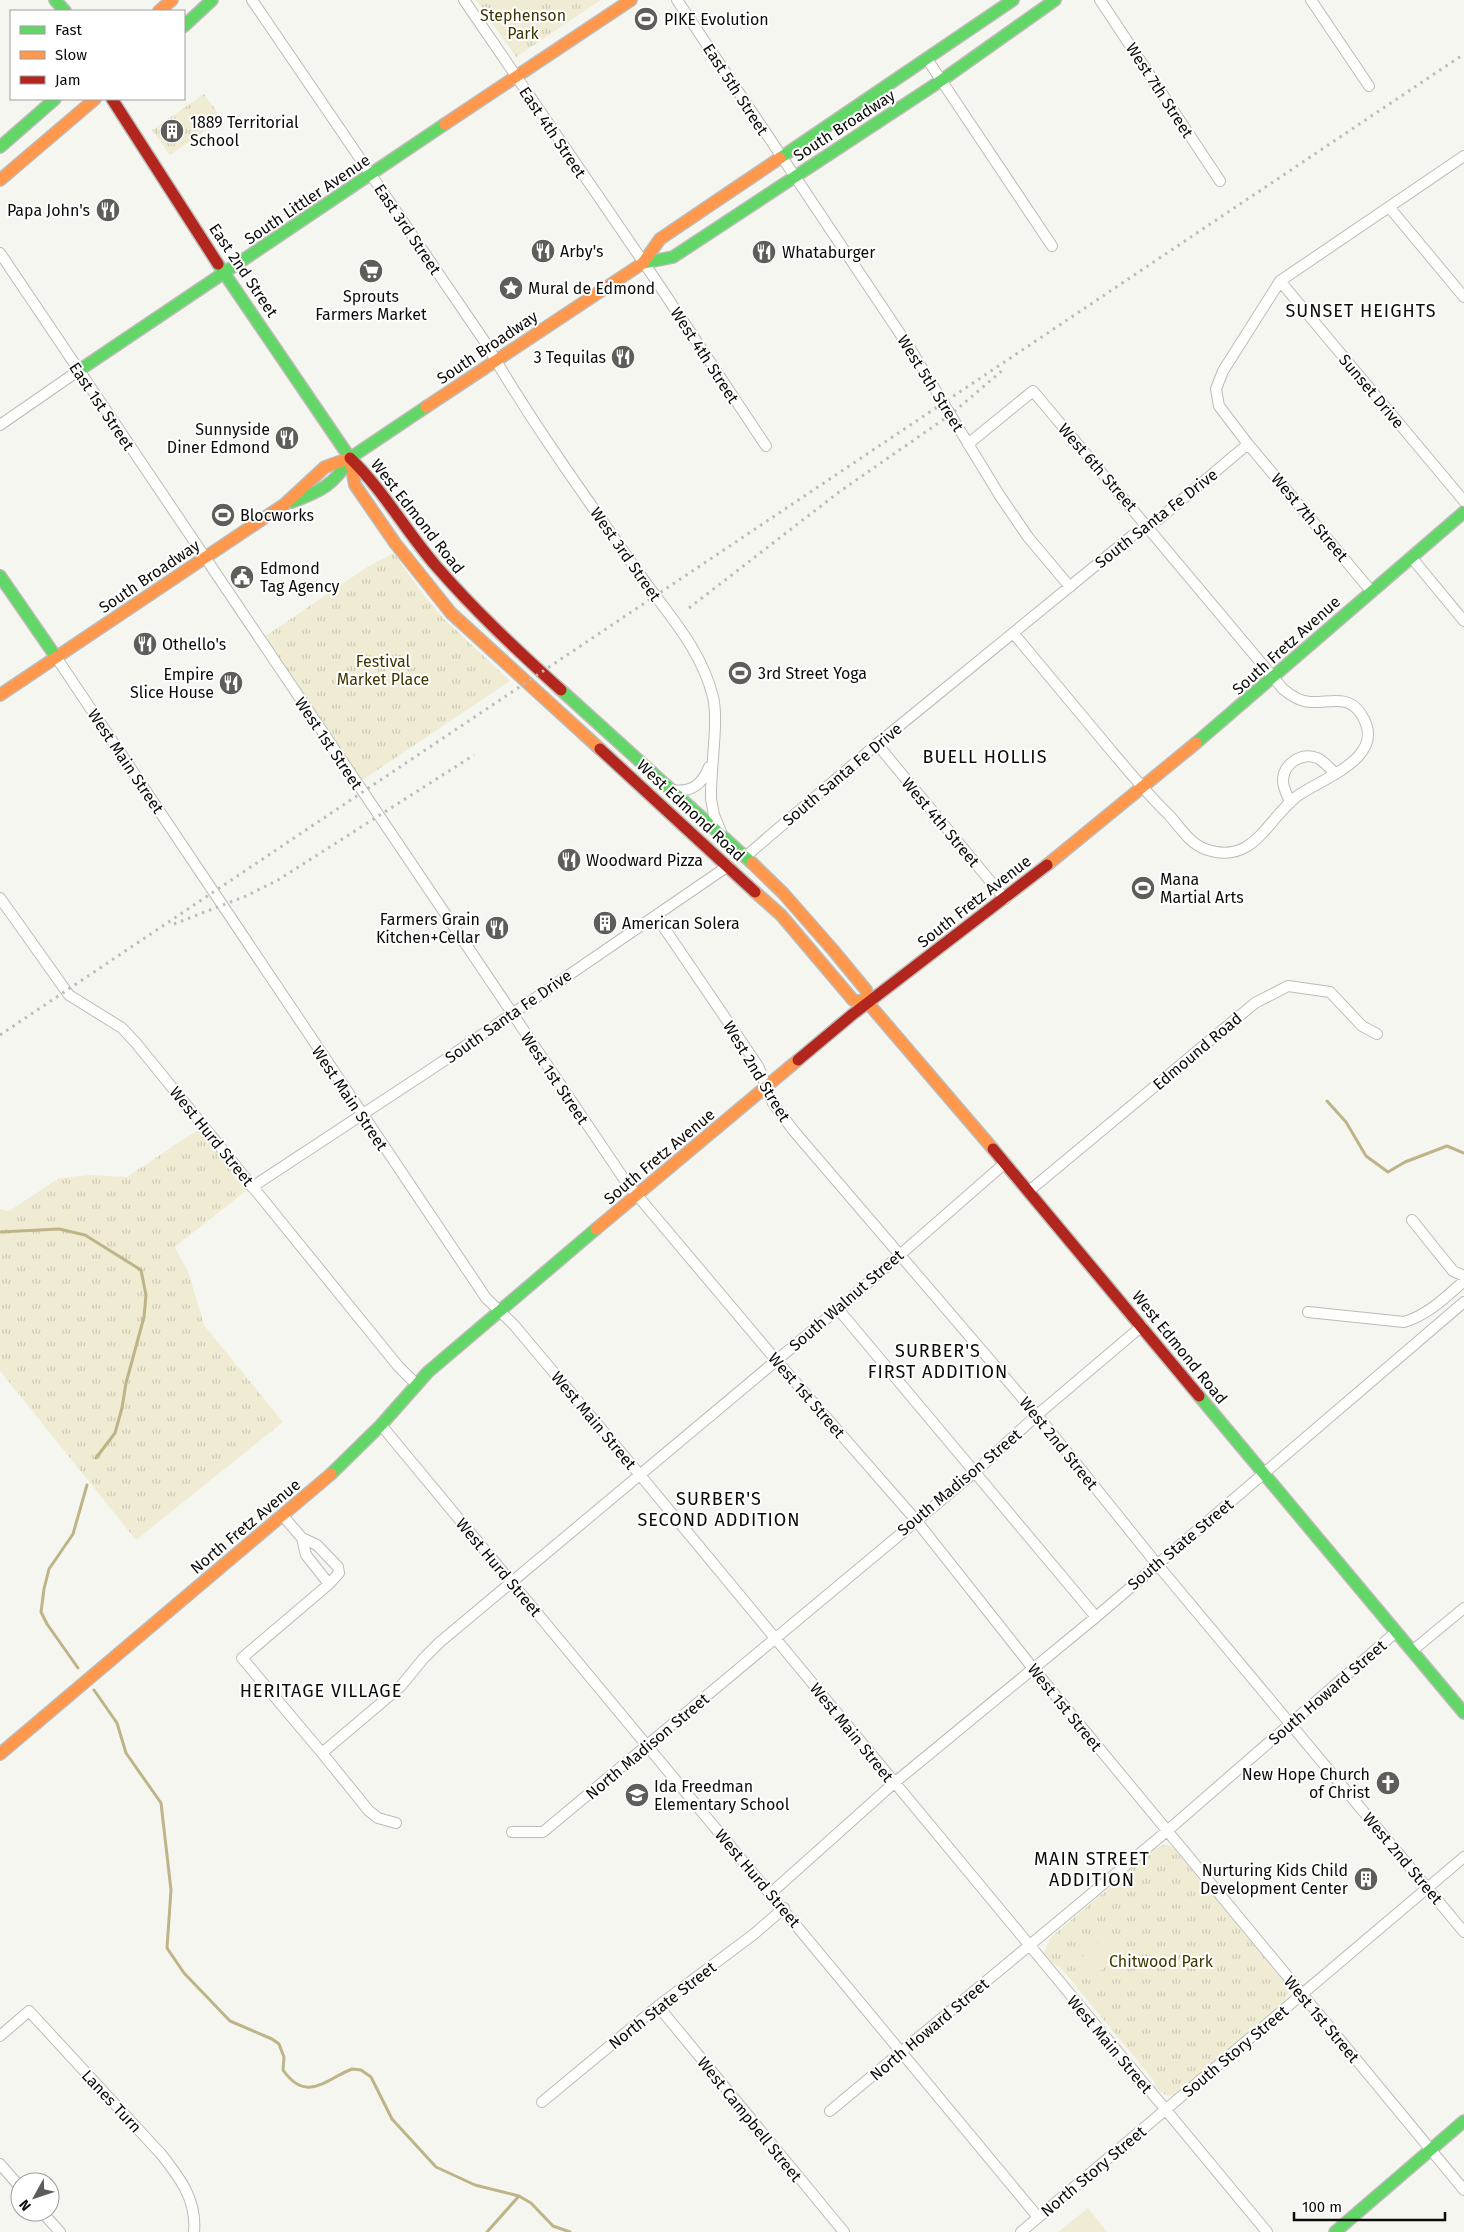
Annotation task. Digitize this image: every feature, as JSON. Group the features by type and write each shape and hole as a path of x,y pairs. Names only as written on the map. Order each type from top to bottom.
{"main road":[{"path":"55,0 64,10"},
{"path":"160,10 172,0"},
{"path":"185,25 212,0"},
{"name":"South Littler Avenue","path":"78,371 631,0"},
{"name":"South Broadway","path":"0,695 285,504 325,467 350,458 643,263 660,239 1013,0"},
{"name":"South Broadway","path":"643,263 673,257 942,80 1056,0"},
{"path":"0,147 54,100"},
{"path":"0,180 94,100"},
{"name":"East 2nd Street","path":"113,100 225,274 350,458"},
{"name":"South Broadway","path":"285,504 320,492 337,480 350,458"},
{"name":"West Edmond Road","path":"350,458 369,476 399,520 435,565 486,622 783,893 866,990 868,1003 1029,1191 1464,1713"},
{"name":"West Edmond Road","path":"350,458 355,485 395,543 451,613 781,915 853,1000 868,1003"},
{"name":"South Fretz Avenue","path":"499,1311 868,1003 1005,899 1143,788 1464,512"},
{"path":"0,576 56,657"},
{"name":"North Fretz Avenue","path":"0,1754 322,1482 381,1425 437,1364 499,1311"},
{"path":"1334,2232 1464,2121"}],"street":[{"name":"East 3rd Street","path":"252,0 495,360"},
{"name":"East 4th Street","path":"464,0 643,263"},
{"name":"East 5th Street","path":"677,0 795,177"},
{"name":"West 7th Street","path":"1100,0 1220,181"},
{"path":"1311,0 1369,86"},
{"path":"927,59 1052,246"},
{"path":"1248,444 1220,406 1216,389 1223,371 1280,281 1464,156"},
{"name":"West 5th Street","path":"795,177 911,350 968,444 1028,536 1070,587"},
{"path":"1389,207 1464,297"},
{"name":"East 1st Street","path":"0,253 205,559"},
{"name":"West 4th Street","path":"643,263 766,446"},
{"name":"Sunset Drive","path":"1280,281 1464,501"},
{"name":"West 3rd Street","path":"495,360 546,440 654,596 697,652 714,699 711,799 718,828 728,842"},
{"name":"South Littler Avenue","path":"0,425 78,371"},
{"name":"West 6th Street","path":"968,444 1033,391 1148,526 1272,678 1292,697 1309,702 1339,699 1351,705 1361,714 1367,728 1365,747 1354,763 1346,769 1315,783 1290,803 1253,844 1243,849 1218,852 1192,842 1143,788"},
{"name":"West 7th Street","path":"1248,444 1371,590"},
{"name":"South Santa Fe Drive","path":"745,857 877,744 1248,444"},
{"path":"1411,557 1464,621"},
{"name":"West 1st Street","path":"205,559 626,1182 776,1360 916,1519 1032,1668 1464,2190"},
{"path":"1014,634 1143,788"},
{"name":"West Main Street","path":"56,657 486,1298 514,1325 640,1475 1028,1946 1267,2232"},
{"name":"West 4th Street","path":"877,744 1005,899"},
{"path":"1290,803 1283,780 1288,766 1293,760 1308,756 1318,758 1335,773"},
{"name":"West 3rd Street","path":"672,790 692,790 706,775 711,762"},
{"name":"South Santa Fe Drive","path":"252,1187 512,1015 728,866"},
{"name":"West Hurd Street","path":"0,898 69,995 122,1028 136,1043 398,1366 417,1386"},
{"name":"West 2nd Street","path":"656,916 758,1066 773,1103 793,1130 1037,1415 1156,1563 1464,1932"},
{"name":"Edmound Road","path":"1029,1191 1255,1003 1288,986 1330,992 1362,1026 1377,1034"},
{"name":"South Walnut Street","path":"322,1753 400,1687 440,1642 838,1309 1005,1163"},
{"path":"1412,1220 1453,1271 1464,1276"},
{"path":"1308,1312 1404,1322 1415,1319 1432,1308 1464,1281"},
{"name":"South State Street","path":"894,1783 1096,1617 1156,1563 1464,1302"},
{"path":"838,1309 1096,1617"},
{"name":"South Madison Street","path":"775,1639 916,1519 975,1472 1037,1415 1142,1326"},
{"name":"West Hurd Street","path":"381,1425 647,1747 784,1908 1038,2217"},
{"path":"283,1516 302,1538 317,1545 338,1567 337,1577 242,1658 369,1812 378,1818 396,1823"},
{"path":"302,1538 306,1555 329,1584"},
{"name":"South Howard Street","path":"1412,1651 1464,1608"},
{"name":"South Howard Street","path":"1028,1946 1167,1831 1396,1632"},
{"name":"North Madison Street","path":"512,1832 543,1832 775,1639"},
{"path":"771,1893 894,1783"},
{"name":"South Story Street","path":"1165,2110 1464,1857"},
{"name":"North State Street","path":"542,2102 658,2006 754,1934 784,1908"},
{"name":"North Howard Street","path":"830,2110 903,2052 1028,1946"},
{"name":"West Campbell Street","path":"658,2006 844,2232"},
{"name":"Lanes Turn","path":"0,2036 29,2011 161,2154 181,2179 190,2196 196,2219 194,2232"},
{"name":"North Story Street","path":"1020,2232 1165,2110"},
{"path":"0,2164 10,2176"},
{"path":"51,2222 60,2232"}],"green space":[{"name":"Stephenson Park","path":"476,0 601,0 516,57"},
{"path":"504,0 521,0 536,23 518,35 498,4"},
{"path":"204,94 222,119 170,155 152,130"},
{"name":"Festival Market Place","path":"394,553 419,589 443,618 510,681 361,781 264,637 367,567"},
{"path":"199,1129 247,1190 175,1247 189,1274 204,1325 283,1422 136,1540 0,1371 0,1209 9,1211 59,1178 90,1175 127,1177"},
{"name":"Chitwood Park","path":"1169,1845 1174,1849 1285,1983 1289,1992 1284,2001 1173,2095 1167,2096 1155,2087 1155,2082 1060,1967 1052,1963 1044,1953 1050,1938 1156,1848"},
{"path":"1102,1939 1117,1956 1089,1981 1074,1964"},
{"path":"1088,2208 1107,2232 1058,2232"}],"waterway":[{"path":"1327,1101 1346,1122 1366,1156 1388,1172 1405,1162 1447,1146 1464,1153"},
{"path":"0,1232 59,1229 85,1235 141,1270 146,1295 144,1317 115,1433 96,1458"},
{"path":"78,1668 47,1624 41,1612 49,1569 73,1534 87,1485"},
{"path":"94,1690 117,1723 126,1753 161,1803 171,1890 167,1948 184,1973 230,2021 272,2039 279,2044 284,2057 283,2070 300,2086 317,2086 352,2069 361,2070 371,2077 392,2119 436,2167 475,2185 519,2196 531,2203 553,2226 570,2232"},
{"path":"487,2232 519,2196"}],"railway":[{"path":"0,1035 1464,54"},
{"path":"689,608 839,492 950,415 1004,369"},
{"path":"174,924 246,896 278,880 474,755"}],"traffic: fast":[{"path":"55,0 64,10"},
{"path":"185,25 212,0"},
{"path":"780,158 1013,0"},
{"path":"643,263 673,257 942,80 1055,0"},
{"path":"0,147 54,100"},
{"path":"78,371 445,124"},
{"path":"218,264 350,458 426,407"},
{"path":"292,502 326,486 338,475 350,458"},
{"path":"1196,743 1464,512"},
{"path":"0,576 56,657"},
{"path":"561,690 752,863"},
{"path":"331,1474 381,1425 428,1372 596,1229"},
{"path":"1199,1396 1464,1713"},
{"path":"1335,2232 1464,2121"}],"traffic: slow":[{"path":"160,10 172,0"},
{"path":"445,124 631,0"},
{"path":"0,180 94,100"},
{"path":"426,407 643,263 660,239 780,158"},
{"path":"350,458 355,485 395,543 451,613 600,749"},
{"path":"0,695 285,504 325,467 350,458"},
{"path":"1047,865 1196,743"},
{"path":"752,863 783,893 833,950 866,990 868,1003 993,1149"},
{"path":"755,892 781,915 853,1000 868,1003"},
{"path":"596,1229 798,1060"},
{"path":"0,1754 331,1474"}],"traffic: jam":[{"path":"113,100 218,264"},
{"path":"350,458 373,483 425,553 451,583 497,630 561,690"},
{"path":"600,749 755,892"},
{"path":"798,1060 853,1014 1047,865"},
{"path":"993,1149 1199,1396"}],"place":[{"name":"PIKE Evolution","path":"646,19"},
{"name":"1889 Territorial School","path":"172,131"},
{"name":"Papa John's","path":"108,210"},
{"name":"Arby's","path":"543,251"},
{"name":"Whataburger","path":"764,252"},
{"name":"Sprouts Farmers Market","path":"371,271"},
{"name":"Mural de Edmond","path":"511,288"},
{"name":"3 Tequilas","path":"623,357"},
{"name":"Sunnyside Diner Edmond","path":"287,438"},
{"name":"Blocworks","path":"223,515"},
{"name":"Edmond Tag Agency","path":"242,577"},
{"name":"Othello's","path":"145,644"},
{"name":"3rd Street Yoga","path":"740,673"},
{"name":"Empire Slice House","path":"231,683"},
{"name":"Woodward Pizza","path":"569,860"},
{"name":"Mana Martial Arts","path":"1143,888"},
{"name":"American Solera","path":"605,923"},
{"name":"Farmers Grain Kitchen+Cellar","path":"497,928"},
{"name":"New Hope Church of Christ","path":"1388,1783"},
{"name":"Ida Freedman Elementary School","path":"637,1795"},
{"name":"Nurturing Kids Child Development Center","path":"1366,1879"}],"district":[{"name":"SUNSET HEIGHTS","path":"1361,311"},
{"name":"BUELL HOLLIS","path":"985,757"},
{"name":"SURBER'S FIRST ADDITION","path":"938,1361"},
{"name":"SURBER'S SECOND ADDITION","path":"719,1509"},
{"name":"HERITAGE VILLAGE","path":"321,1691"},
{"name":"MAIN STREET ADDITION","path":"1092,1869"}]}
